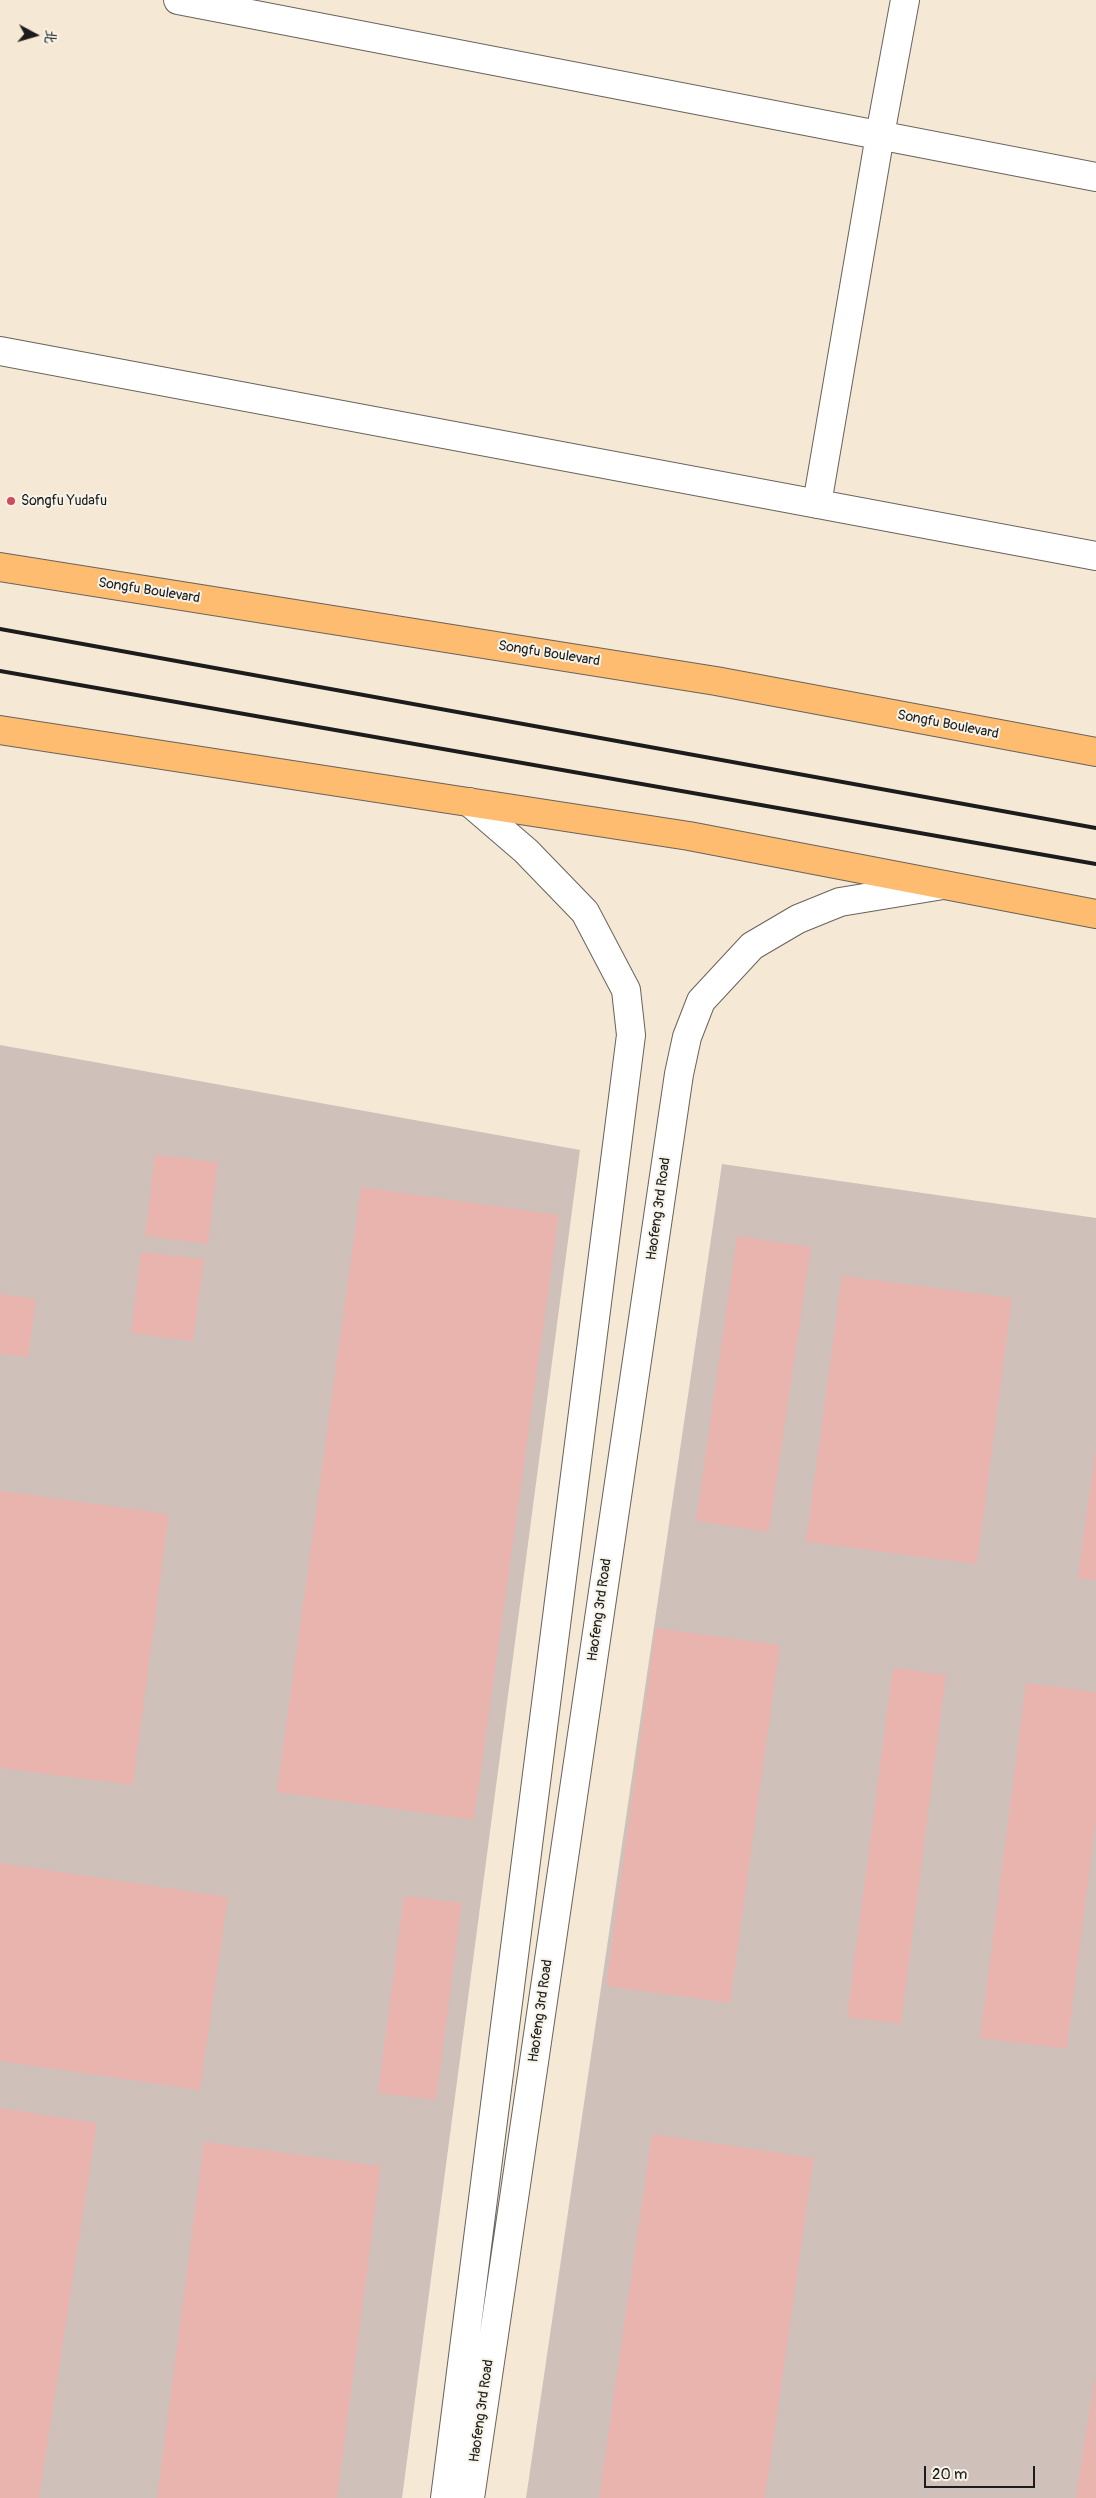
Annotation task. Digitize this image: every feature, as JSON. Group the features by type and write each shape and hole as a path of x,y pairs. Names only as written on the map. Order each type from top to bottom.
{"main road":[{"name":"Songfu Boulevard","path":"0,567 716,681 1096,752"},
{"path":"0,730 689,836 1096,914"}],"street":[{"path":"178,0 1096,177"},
{"path":"817,504 905,0"},
{"path":"0,351 1096,556"},
{"name":"Haofeng 3rd Road","path":"445,2498 631,1035 626,990 585,912 526,851 469,802"},
{"name":"Haofeng 3rd Road","path":"470,2498 679,1074 687,1037 701,1001 752,946 798,919 840,902 944,885"}],"shaded area":[{"path":"0,1045 580,1150 402,2498 0,2498"},
{"path":"722,1164 1096,1218 1096,2498 526,2498"}],"building":[{"path":"155,1155 218,1162 208,1244 145,1236"},
{"path":"361,1187 559,1215 474,1820 277,1792"},
{"path":"737,1236 811,1247 769,1532 696,1521"},
{"path":"141,1252 204,1259 193,1341 131,1333"},
{"path":"842,1276 1012,1298 977,1564 806,1542"},
{"path":"0,1294 36,1299 28,1357 0,1354"},
{"path":"1096,1452 1096,1580 1078,1578"},
{"path":"0,1491 169,1514 133,1785 0,1768"},
{"path":"656,1628 780,1645 730,2003 606,1986"},
{"path":"893,1668 946,1675 901,2024 847,2017"},
{"path":"1026,1683 1096,1692 1096,1819 1067,2049 980,2038"},
{"path":"0,1863 228,1897 200,2090 0,2061"},
{"path":"404,1896 462,1903 436,2100 378,2093"},
{"path":"0,2108 97,2123 39,2498 0,2498"},
{"path":"652,2134 814,2158 765,2498 599,2498"},
{"path":"204,2142 381,2166 337,2498 157,2498"},
{"path":"1095,2375 1096,2498 1076,2498"}],"railway":[{"path":"0,629 1096,828"},
{"path":"0,671 1096,864"}],"place":[{"name":"Songfu Yudafu","path":"11,501"}]}
